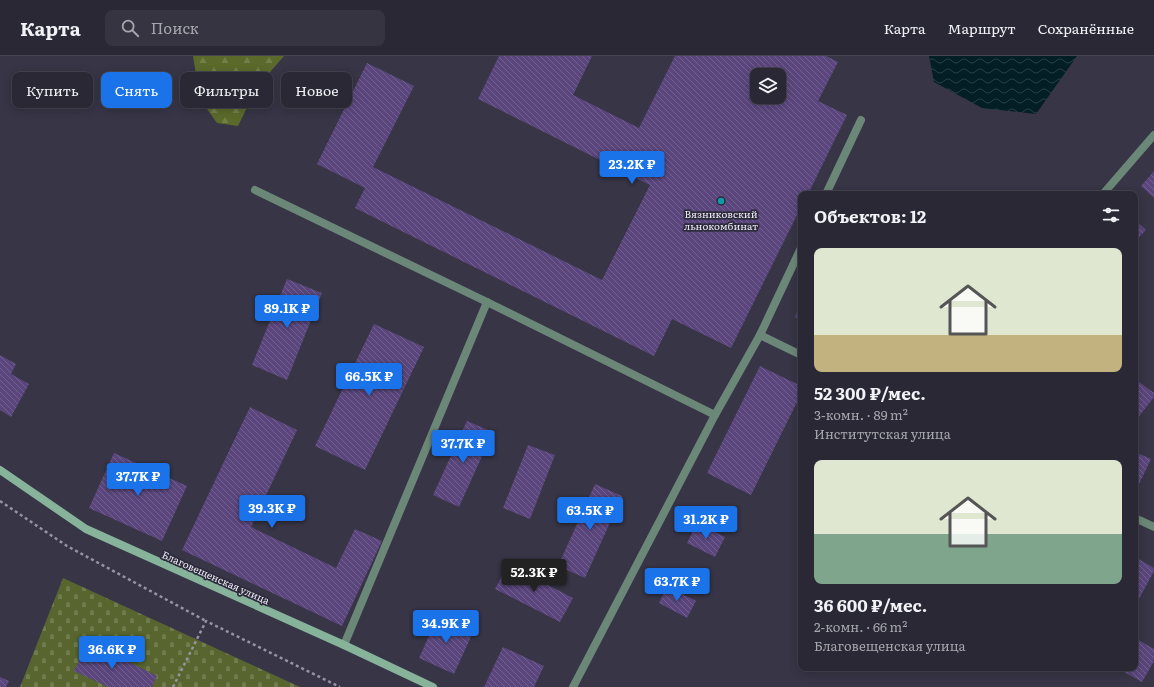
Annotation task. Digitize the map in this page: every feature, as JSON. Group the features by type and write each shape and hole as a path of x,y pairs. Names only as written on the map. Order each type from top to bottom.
{"main road":[{"name":"Благовещенская улица","path":"0,470 86,529 344,645 433,687"}],"street":[{"path":"827,191 861,120"},
{"path":"1106,191 1154,135"},
{"path":"255,190 487,302 715,415"},
{"path":"573,687 715,415 760,335 798,254"},
{"path":"344,645 487,302"},
{"path":"760,335 798,354"},
{"path":"1138,520 1154,528"}],"path":[{"path":"0,500 67,546 206,622 340,687"},
{"path":"173,687 206,622"}],"green space":[{"path":"193,56 284,56 270,72 196,72"},
{"path":"206,108 247,108 238,126 217,123"},
{"path":"63,578 300,687 20,687"}],"water":[{"path":"929,56 1077,56 1036,114 982,108 934,82"}],"building":[{"name":"Вязниковский льнокомбинат","path":"499,56 592,56 573,95 639,128 675,56 826,56 838,62 818,101 847,115 809,191 798,191 798,213 731,348 672,319 654,356 355,208 365,188 317,164 345,108 352,108 352,93 367,63 414,86 373,167 602,280 650,185 478,99"},
{"path":"1154,171 1154,198 1141,186"},
{"path":"1138,223 1146,230 1138,238"},
{"path":"287,279 322,293 287,380 252,365"},
{"path":"798,310 798,318 795,317"},
{"path":"374,324 424,347 365,470 315,446"},
{"path":"0,355 16,364 11,374 29,384 11,417 0,410"},
{"path":"760,366 798,385 798,400 751,495 707,473"},
{"path":"1138,381 1154,393 1154,397 1138,418"},
{"path":"250,407 297,430 251,527 336,568 355,529 382,541 342,626 182,550"},
{"path":"467,421 493,432 459,507 433,495"},
{"path":"528,445 555,455 530,519 503,508"},
{"path":"114,453 187,486 162,541 89,508"},
{"path":"1138,453 1151,459 1138,484"},
{"path":"595,484 622,496 585,578 558,566"},
{"path":"697,523 725,537 715,557 687,543"},
{"path":"1138,559 1154,568 1154,571 1139,599"},
{"path":"508,564 573,598 560,622 495,589"},
{"path":"667,586 696,601 687,618 659,603"},
{"path":"439,614 474,630 454,674 419,658"},
{"path":"1138,640 1154,649 1154,661 1142,682 1122,671 1138,671"},
{"path":"88,642 157,676 152,687 108,687 74,671"},
{"path":"503,647 544,666 534,687 484,687"},
{"path":"0,677 9,681 6,687 0,687"}],"place":[{"name":"Вязниковский льнокомбинат","path":"721,201"}]}
